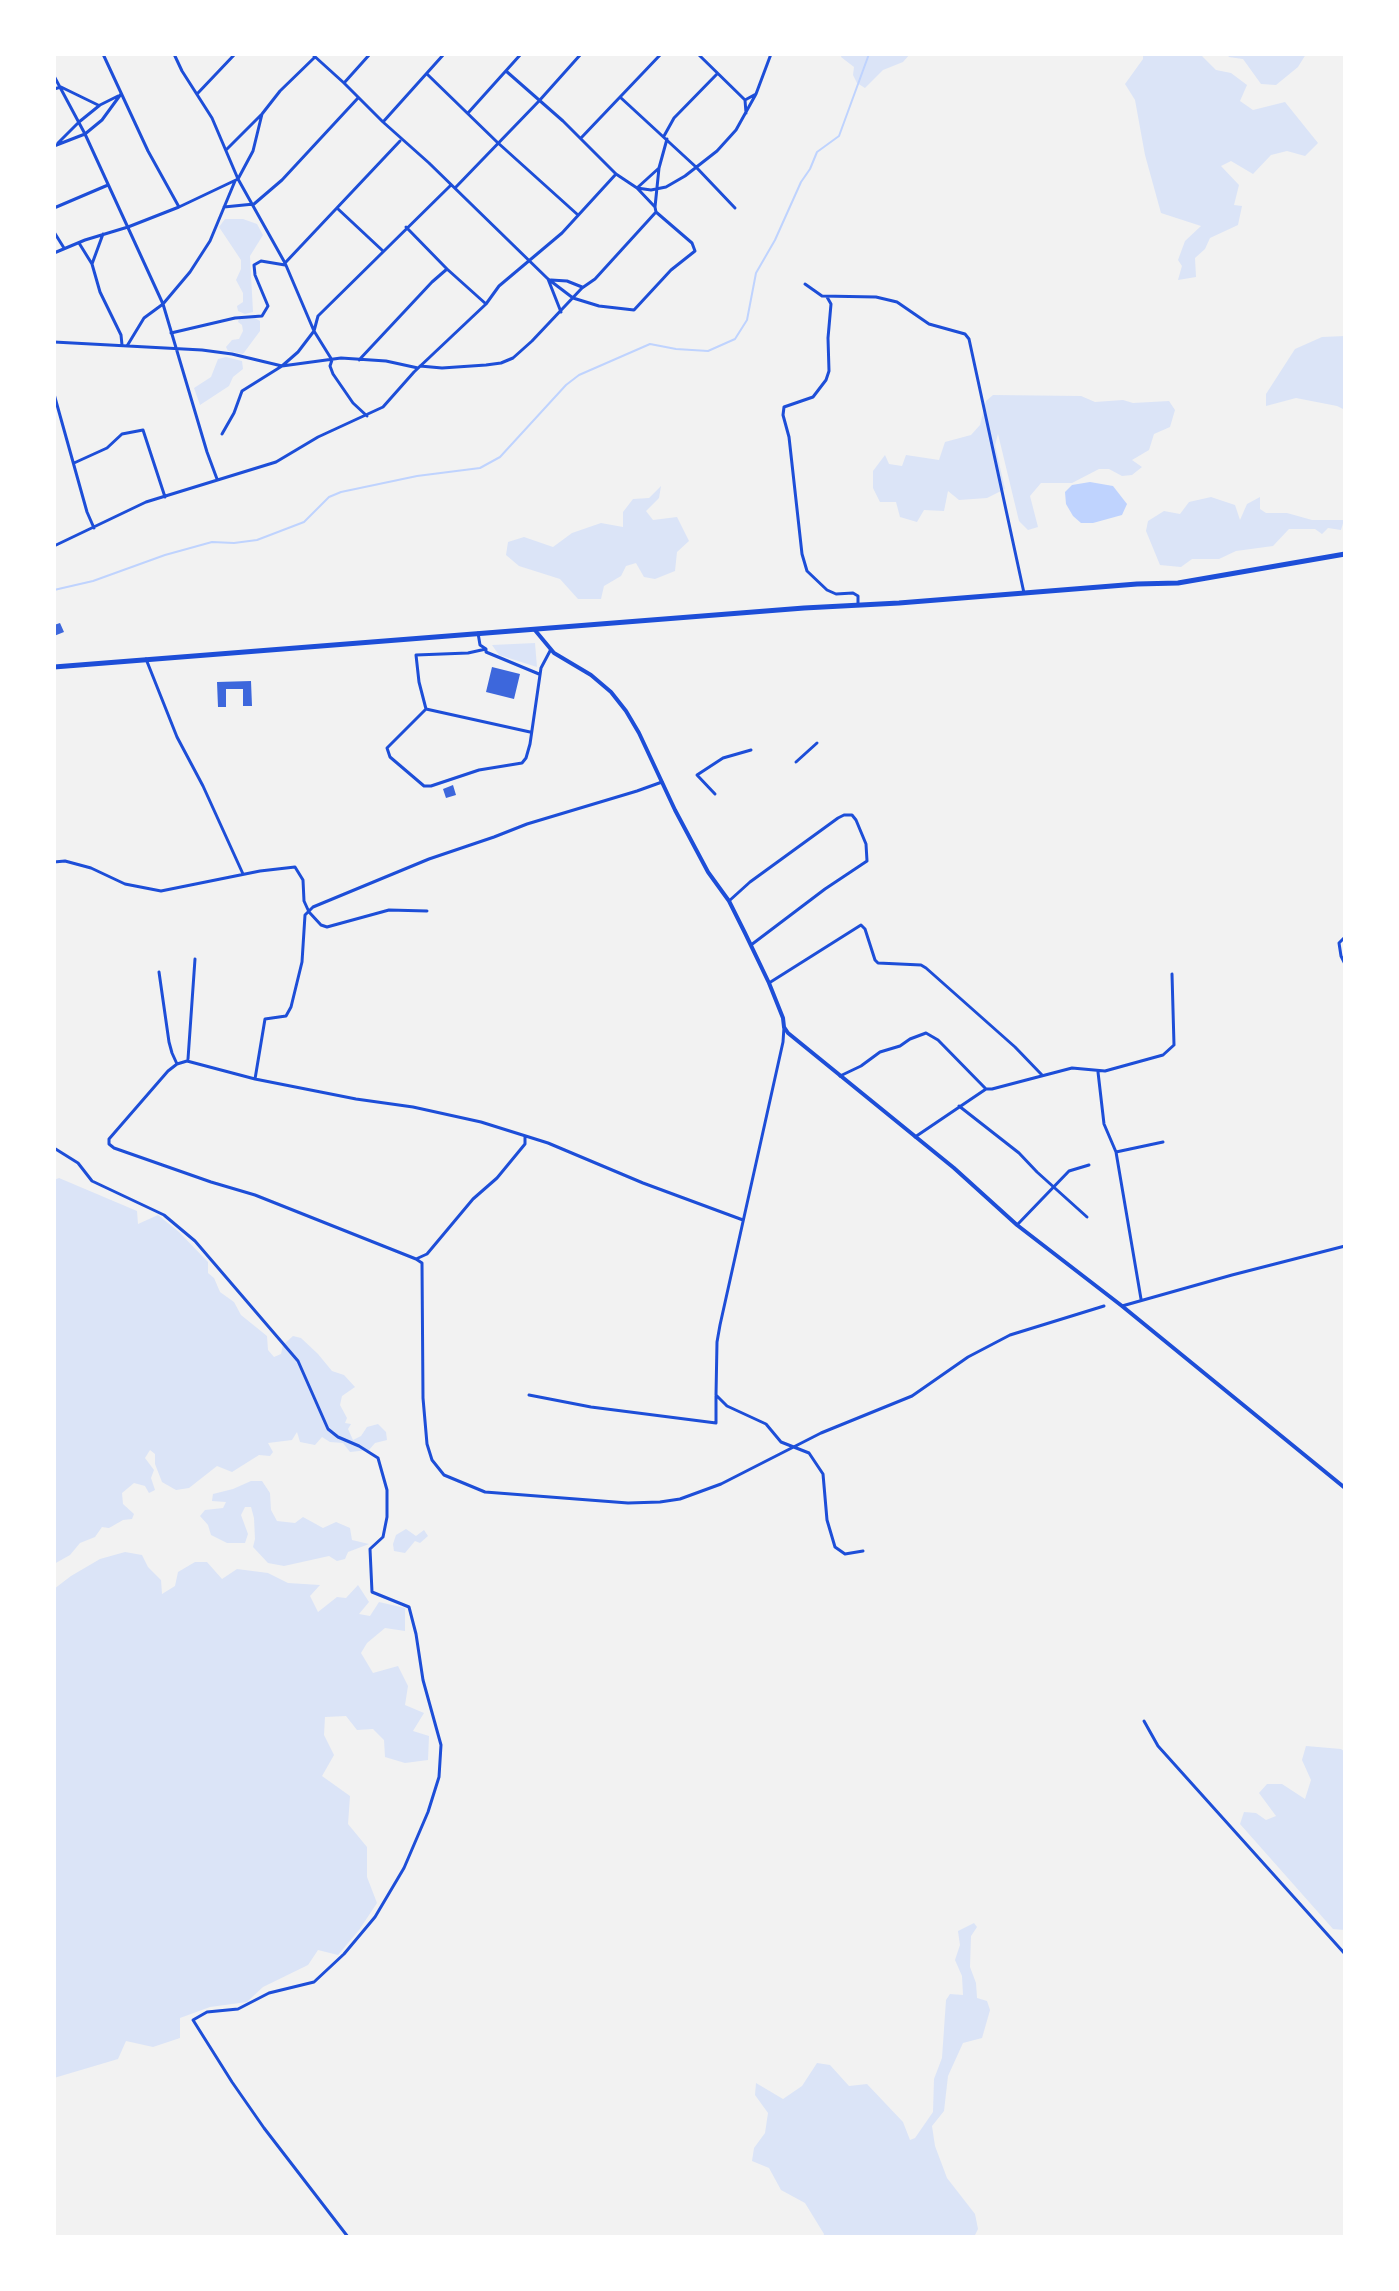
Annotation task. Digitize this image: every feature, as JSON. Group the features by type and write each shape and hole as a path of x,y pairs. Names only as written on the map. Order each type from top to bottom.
{"highway":[{"path":"54,667 1178,583 1343,554"}],"main road":[{"path":"534,629 550,650 591,675 616,697 639,733 708,872 729,901 751,945 769,983 784,1027 808,1051 954,1168 1017,1225 1122,1306 1345,1488"}],"street":[{"path":"103,54 148,151 179,207"},
{"path":"174,54 212,118 237,180 254,204 286,264 314,331 332,360"},
{"path":"197,94 235,54"},
{"path":"344,83 370,54"},
{"path":"383,122 444,54"},
{"path":"468,113 521,54"},
{"path":"222,434 242,391 298,352 314,331 318,316 406,227 453,187 581,54"},
{"path":"581,138 661,54"},
{"path":"698,54 745,100 746,113"},
{"path":"637,188 666,187 717,151 746,113 771,54"},
{"path":"226,150 314,56 548,279 573,298 599,306 634,310 671,270 695,251 692,243 637,188 616,174 506,71"},
{"path":"427,74 578,215"},
{"path":"54,342 176,348 232,354 282,366 341,358 419,367 501,363 520,353 582,288 595,279 656,210 665,138 674,118 717,74"},
{"path":"54,76 85,134 163,304 218,481"},
{"path":"54,89 61,87 100,105"},
{"path":"55,145 100,105 121,94"},
{"path":"55,145 85,134 102,120 121,94"},
{"path":"745,100 756,94"},
{"path":"620,97 696,167 735,208"},
{"path":"224,207 254,204 282,180 358,98"},
{"path":"124,345 144,318 163,304 190,272 210,241 253,151 262,114"},
{"path":"286,264 401,140"},
{"path":"637,188 659,168"},
{"path":"54,546 127,510 276,462 318,437 383,407 419,367 486,304 499,286 528,259 550,244 616,174"},
{"path":"54,253 179,207 237,180"},
{"path":"54,208 108,185"},
{"path":"337,208 383,251"},
{"path":"406,227 486,304"},
{"path":"54,232 64,248"},
{"path":"92,264 104,234"},
{"path":"78,242 92,264 100,292 124,345"},
{"path":"171,333 235,318 262,316 268,306 254,265 261,261 286,264"},
{"path":"359,360 447,269"},
{"path":"548,279 567,281 582,288"},
{"path":"548,279 561,312"},
{"path":"805,284 818,295 876,297 897,302 929,324 965,334 969,339 1024,593"},
{"path":"826,296 831,304 829,371 826,380 813,397 784,407 783,415 789,437 802,554 807,571 827,590 858,596 858,605"},
{"path":"332,360 330,366 338,382 367,416"},
{"path":"54,394 94,528"},
{"path":"74,463 107,448 122,434 143,430 165,497"},
{"path":"1343,554 1345,562"},
{"path":"478,633 480,645 486,652 540,674"},
{"path":"426,709 416,655 468,653 486,649"},
{"path":"426,709 387,748 390,757 424,786 479,770 522,763 526,758 541,668 550,650"},
{"path":"146,659 177,737 243,874"},
{"path":"426,709 530,732"},
{"path":"796,762 817,743"},
{"path":"715,794 697,775 723,758 751,750"},
{"path":"255,1079 265,1019 286,1016 291,1007 302,962 305,919 313,907 429,859 527,824 662,782"},
{"path":"729,901 838,818 852,815 856,820 866,844 867,861 751,945"},
{"path":"54,862 65,861 91,868 125,884 161,891 295,867 303,880 304,901 309,912 323,927 389,910 427,911"},
{"path":"769,983 861,925 878,963 921,965 926,968 1042,1075"},
{"path":"1345,937 1339,943 1345,964"},
{"path":"187,1061 195,959"},
{"path":"159,972 169,1042 177,1064"},
{"path":"915,1137 986,1089 1072,1068 1098,1071 1163,1055 1174,1045 1172,974"},
{"path":"529,1395 591,1407 716,1423 717,1342 784,1027"},
{"path":"840,1076 880,1052 926,1033 938,1040 986,1089"},
{"path":"743,1220 548,1143 481,1122 255,1079 187,1061 168,1071 110,1137 109,1145 183,1173 255,1195 422,1263 423,1398 427,1444 432,1460 444,1475 485,1492 610,1503 680,1499 721,1484 821,1433 912,1396 968,1357 1010,1335 1104,1306"},
{"path":"1098,1071 1104,1124 1116,1152 1141,1299"},
{"path":"959,1106 1019,1153 1087,1217"},
{"path":"416,1259 427,1254 473,1199 497,1178 525,1144 525,1137"},
{"path":"1116,1152 1163,1142"},
{"path":"54,1148 78,1163 92,1181 164,1215 195,1241 298,1361 328,1429 378,1458 387,1490 383,1537 370,1549 372,1592 409,1607 416,1634 423,1680 441,1745 439,1777 428,1812 404,1868 375,1917 344,1954 314,1982 269,1993 238,2009 207,2012 193,2020 264,2128 348,2237"},
{"path":"1017,1225 1069,1171 1089,1165"},
{"path":"1122,1306 1345,1246"},
{"path":"716,1395 727,1406 766,1424 781,1442 809,1453 823,1474 827,1520 835,1547 845,1554 863,1551"},
{"path":"1144,1721 1158,1746 1345,1954"}],"shaded area":[{"path":"842,54 910,54 903,62 883,70 865,88 857,83 853,75 854,67 841,57"},
{"path":"1143,54 1203,54 1216,70 1231,73 1247,85 1240,101 1253,110 1285,102 1318,143 1305,156 1287,151 1271,155 1253,174 1231,161 1221,166 1239,185 1234,205 1242,206 1238,225 1210,238 1205,249 1195,258 1196,277 1178,280 1182,266 1178,260 1185,241 1201,226 1161,213 1145,155 1135,100 1125,84 1143,59"},
{"path":"1227,54 1306,54 1298,67 1276,85 1261,84 1243,59"},
{"path":"225,219 243,219 257,224 263,235 250,256 253,312 245,314 238,311 237,306 243,302 243,293 236,280 241,260 219,227"},
{"path":"253,317 260,321 260,331 243,354 228,351 226,347 232,340 239,339 243,331 239,319"},
{"path":"1345,336 1345,410 1296,398 1266,406 1266,394 1295,349 1322,337"},
{"path":"226,357 242,361 243,369 233,377 229,386 200,405 194,388 211,377 218,359"},
{"path":"993,395 1081,396 1095,402 1169,401 1175,410 1170,427 1154,434 1149,450 1132,460 1142,467 1132,475 1122,476 1109,469 1099,469 1072,483 1041,483 1030,496 1038,527 1028,530 1019,521 998,434 995,445 1005,489 987,498 959,500 948,491 944,511 924,510 917,522 900,517 896,502 880,502 873,488 873,471 885,455 889,464 902,466 906,455 939,460 945,442 971,435 980,425 986,401"},
{"path":"661,486 659,498 646,511 653,520 677,517 689,541 677,552 675,571 655,579 644,577 636,563 626,566 621,576 604,586 601,599 578,599 560,579 519,566 506,555 508,542 524,537 553,547 572,533 601,523 623,527 623,512 633,499 649,498"},
{"path":"1211,497 1235,505 1240,520 1247,504 1260,497 1260,509 1266,513 1287,513 1312,520 1344,520 1341,530 1328,528 1322,534 1315,529 1289,529 1273,546 1236,551 1219,559 1192,559 1181,567 1160,565 1146,531 1148,521 1164,511 1180,514 1189,502"},
{"path":"535,643 537,667 499,655 492,645"},
{"path":"59,1178 137,1211 138,1224 158,1215 208,1262 208,1273 214,1278 220,1292 234,1302 241,1315 267,1336 268,1350 274,1357 281,1354 283,1345 293,1336 301,1338 332,1371 344,1375 355,1387 342,1396 340,1405 347,1418 345,1423 351,1424 348,1429 353,1440 361,1436 367,1427 378,1424 386,1432 387,1440 375,1443 369,1450 350,1452 343,1443 330,1442 322,1437 315,1445 300,1442 297,1432 292,1440 268,1443 273,1452 270,1456 259,1455 232,1472 217,1466 189,1488 176,1490 162,1482 155,1464 155,1454 150,1450 145,1458 154,1470 151,1478 155,1490 149,1493 145,1486 134,1483 122,1493 123,1504 134,1514 132,1519 109,1528 102,1527 95,1537 80,1543 70,1555 54,1564 54,1180"},
{"path":"251,1481 262,1481 270,1493 271,1510 277,1521 295,1523 303,1517 323,1528 336,1522 350,1528 352,1540 369,1544 348,1552 345,1559 337,1561 329,1556 284,1566 268,1563 253,1547 254,1518 251,1507 245,1507 241,1515 248,1534 245,1543 227,1543 211,1535 208,1525 200,1516 205,1510 223,1508 226,1502 212,1501 213,1494"},
{"path":"406,1529 416,1536 424,1530 428,1536 420,1543 415,1541 405,1553 394,1551 396,1535"},
{"path":"125,1552 142,1555 148,1567 161,1580 162,1594 175,1586 178,1572 195,1562 207,1562 222,1579 237,1569 268,1573 288,1583 320,1585 310,1596 318,1612 337,1597 346,1598 358,1585 369,1602 359,1614 370,1616 379,1602 405,1608 405,1631 385,1628 367,1643 361,1653 373,1673 398,1666 408,1686 405,1705 424,1713 413,1731 429,1736 428,1760 405,1763 385,1757 384,1740 373,1729 357,1730 346,1716 325,1717 324,1735 334,1755 322,1776 350,1796 348,1824 367,1847 367,1877 377,1903 359,1930 338,1955 318,1950 308,1965 263,1987 247,2002 210,2007 180,2018 180,2038 153,2047 126,2041 118,2059 54,2078 54,1589 100,1559"},
{"path":"1306,1746 1345,1752 1345,1930 1333,1929 1240,1824 1244,1812 1256,1813 1266,1820 1276,1816 1259,1793 1267,1784 1282,1784 1305,1799 1311,1780 1302,1760"},
{"path":"974,1923 977,1927 971,1936 970,1967 977,1998 987,2001 990,2010 982,2038 963,2043 948,2076 944,2111 932,2126 935,2146 947,2178 975,2214 978,2229 974,2237 823,2237 805,2203 781,2190 769,2168 752,2161 754,2148 765,2133 768,2113 755,2095 756,2083 783,2099 802,2086 817,2063 830,2065 849,2086 867,2084 903,2122 910,2140 915,2138 933,2112 934,2079 942,2058 946,2000 950,1994 963,1995 962,1976 955,1960 960,1945 958,1931"}],"water":[{"path":"1090,482 1113,486 1127,504 1122,515 1093,523 1081,523 1073,516 1066,504 1065,492 1072,485"}],"building":[{"path":"60,623 64,632 54,636 54,625"},
{"path":"492,667 520,674 514,699 486,692"},
{"path":"251,681 252,706 243,706 243,689 226,689 226,707 218,707 217,682"},
{"path":"453,785 456,795 446,798 443,789"}],"waterway":[{"path":"54,590 93,581 212,542 257,540 304,522 329,497 341,492 417,476 480,468 500,457 566,385 579,375 650,344 708,351 735,339 747,320 756,273 817,152 839,136 869,54"}]}
